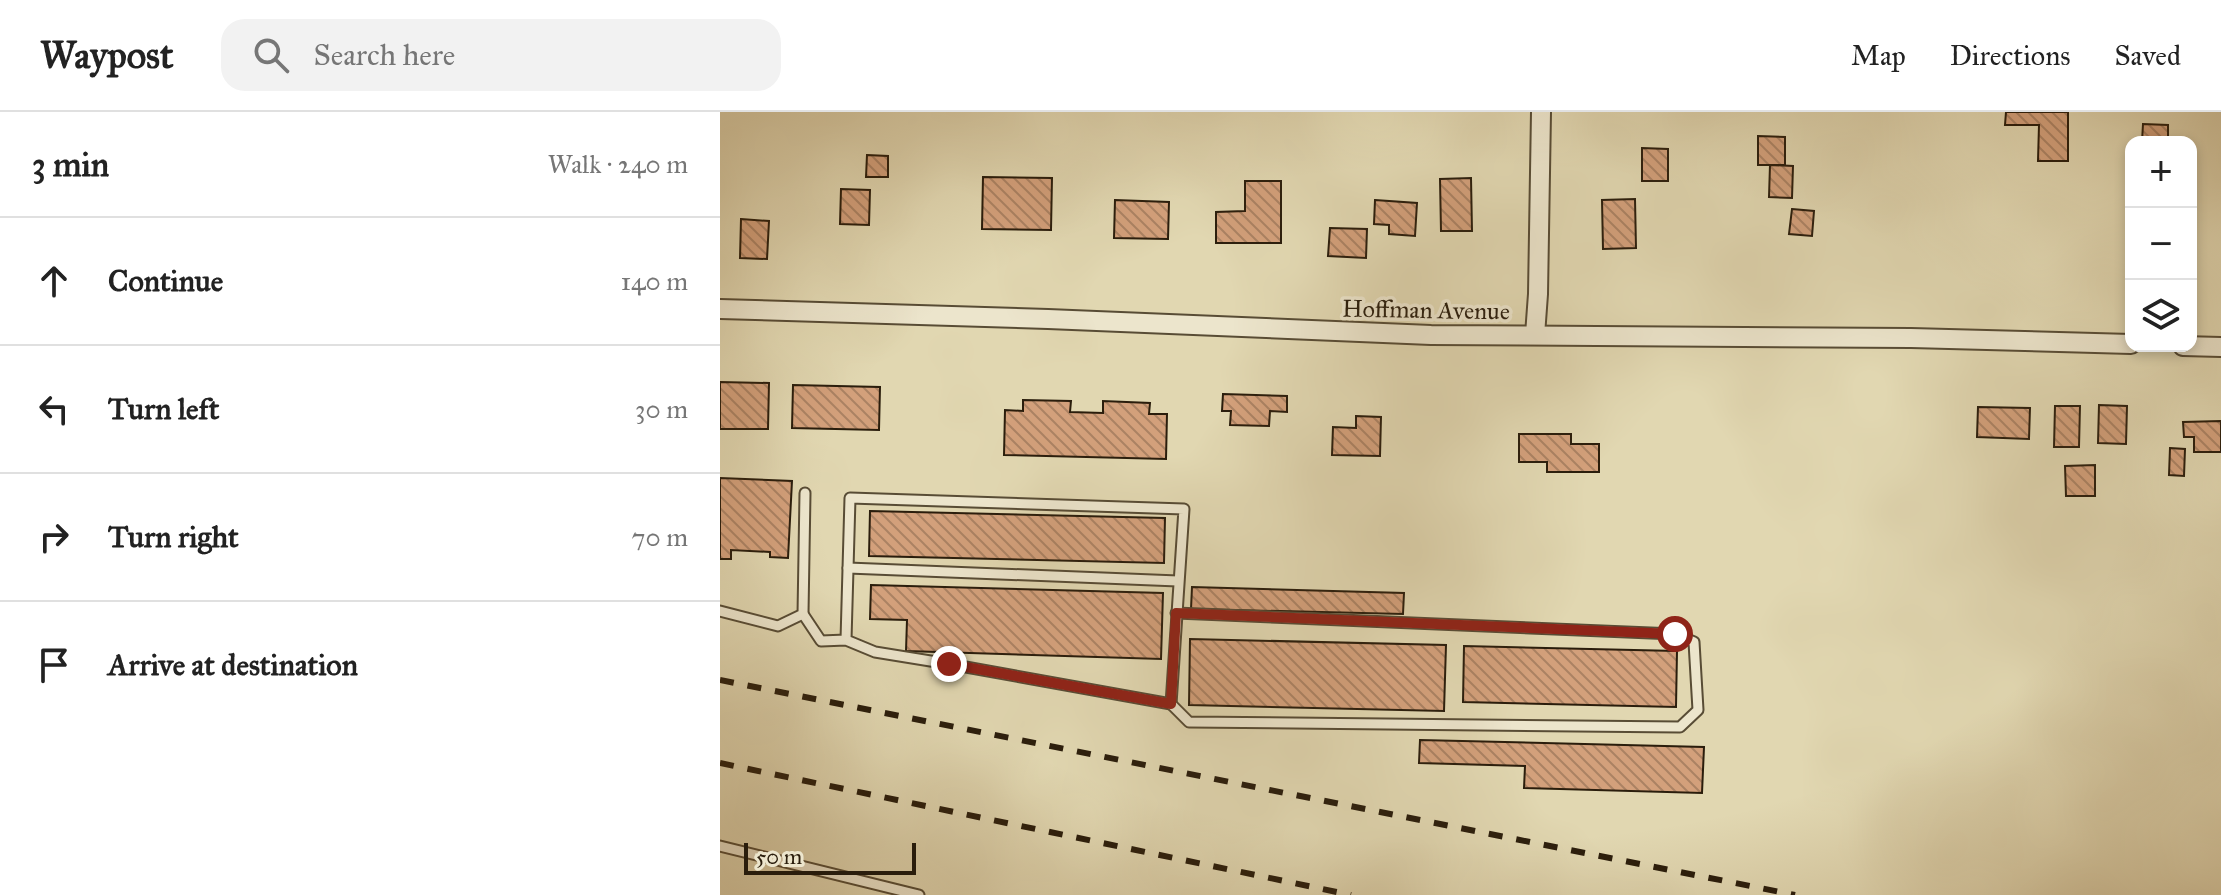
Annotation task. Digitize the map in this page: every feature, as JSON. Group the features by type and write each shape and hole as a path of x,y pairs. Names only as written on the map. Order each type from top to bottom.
{"street":[{"path":"1535,335 1541,112"},
{"name":"Hoffman Avenue","path":"720,309 1416,335 1911,338 2125,344"},
{"path":"2197,346 2221,347"}],"lane":[{"path":"805,493 803,614 821,641 846,640 875,652 1171,704 1189,722 1680,727 1698,710 1694,642 1675,634 1176,613"},
{"path":"846,640 850,498 1184,509 1171,704"},
{"path":"848,568 1178,581"},
{"path":"720,611 778,626 803,614"},
{"path":"720,846 919,895"}],"building":[{"path":"2006,112 2068,112 2068,161 2038,161 2039,125 2005,125"},
{"path":"2143,124 2168,125 2168,136 2142,136"},
{"path":"1758,136 1785,137 1785,165 1758,165"},
{"path":"1642,148 1668,149 1668,181 1642,181"},
{"path":"867,155 888,156 888,177 866,177"},
{"path":"1770,165 1793,166 1792,198 1769,197"},
{"path":"983,177 1052,178 1051,230 982,229"},
{"path":"1471,178 1472,231 1441,231 1440,179"},
{"path":"1245,181 1281,181 1281,243 1216,243 1216,212 1245,211"},
{"path":"841,189 870,190 869,225 840,224"},
{"path":"1635,199 1636,248 1603,249 1602,200"},
{"path":"1115,200 1169,202 1168,239 1114,238"},
{"path":"1375,200 1417,203 1415,236 1389,234 1389,225 1374,224"},
{"path":"1792,209 1814,211 1812,236 1789,234"},
{"path":"741,219 769,221 767,259 740,258"},
{"path":"1330,228 1367,229 1366,258 1328,256"},
{"path":"720,382 769,383 768,429 720,429"},
{"path":"793,385 880,387 879,430 792,428"},
{"path":"1223,394 1287,396 1287,412 1270,411 1269,426 1230,425 1231,411 1222,411"},
{"path":"1023,400 1071,401 1070,412 1103,413 1103,401 1150,403 1149,414 1167,414 1166,459 1004,455 1005,410 1023,411"},
{"path":"2099,405 2127,406 2126,444 2098,443"},
{"path":"2055,406 2080,406 2079,447 2054,447"},
{"path":"1978,407 2030,408 2029,439 1977,437"},
{"path":"1356,416 1381,417 1380,456 1332,455 1333,427 1356,428"},
{"path":"2221,421 2221,452 2194,452 2194,437 2184,437 2183,422"},
{"path":"1519,434 1571,434 1571,444 1599,444 1599,472 1547,472 1547,462 1519,462"},
{"path":"2170,448 2185,449 2184,476 2169,475"},
{"path":"2095,465 2095,496 2066,496 2065,466"},
{"path":"720,478 792,481 788,558 770,557 770,552 731,550 731,559 720,559"},
{"path":"870,511 1165,518 1164,563 869,556"},
{"path":"871,585 1163,593 1161,659 906,651 907,620 870,619"},
{"path":"1192,587 1404,593 1403,614 1191,609"},
{"path":"1190,639 1446,645 1444,711 1189,705"},
{"path":"1464,646 1677,651 1676,707 1463,702"},
{"path":"1420,740 1704,747 1702,793 1524,788 1525,766 1419,763"}],"railway":[{"path":"720,680 1795,895"},
{"path":"720,763 1351,895"}],"route":[{"path":"949,664 1171,704 1176,613 1675,634"}]}
